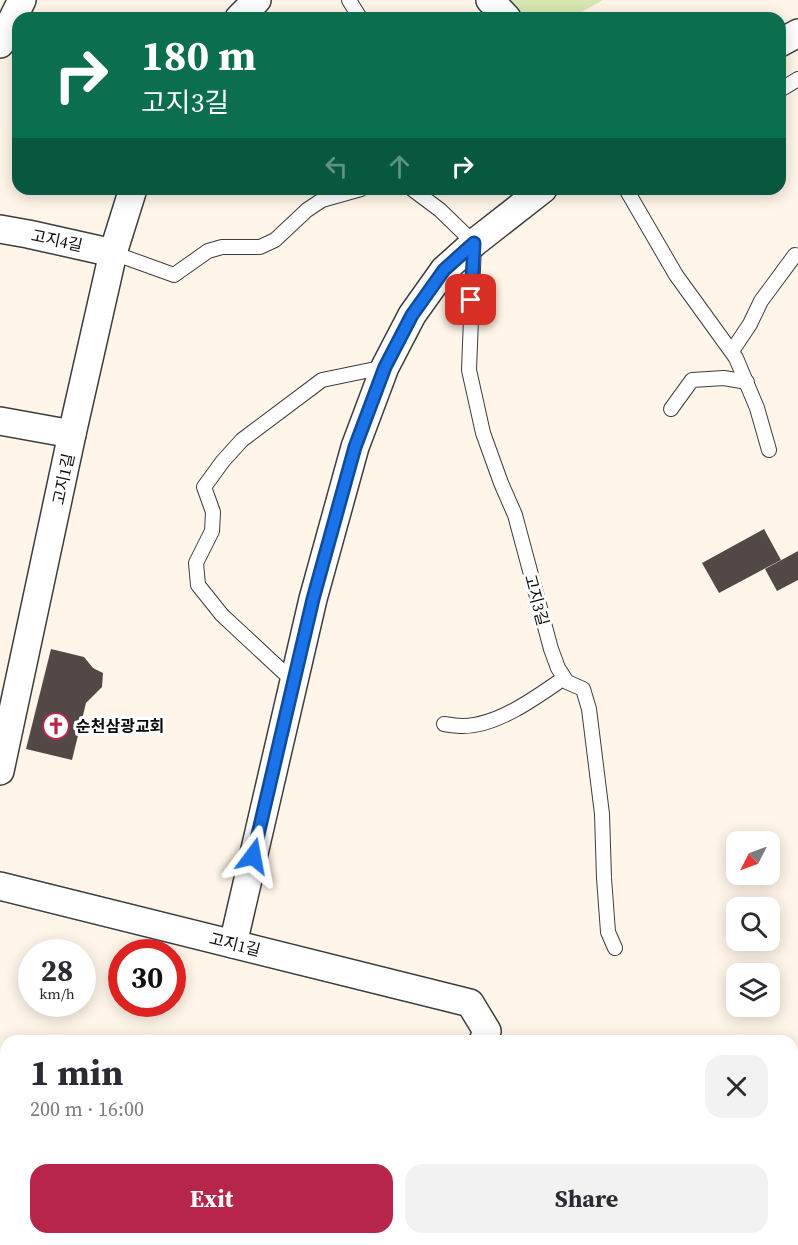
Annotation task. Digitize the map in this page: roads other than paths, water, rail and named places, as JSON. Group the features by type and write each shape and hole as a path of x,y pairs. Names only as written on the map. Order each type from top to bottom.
{"street":[{"path":"245,12 258,0"},
{"path":"490,0 501,12"},
{"path":"0,44 12,20"},
{"name":"고지1길","path":"0,771 113,253 131,195"},
{"path":"233,944 313,599 355,447 385,367 412,315 444,270 474,243 535,195"},
{"name":"고지4길","path":"0,229 113,253"},
{"path":"0,421 72,434"},
{"name":"고지1길","path":"0,886 470,1003 487,1031 485,1035"}],"lane":[{"path":"113,253 174,274 208,251 222,247 260,247 275,240 307,210 322,200 340,195"},
{"path":"420,195 440,210 474,243"},
{"path":"629,195 676,275 736,358 757,408 769,450"},
{"name":"고지3길","path":"474,243 468,370 483,434 514,515 551,649 558,668 567,682 584,689 589,709 602,814 608,932 615,948"},
{"path":"732,351 750,324 761,301 795,255 798,255"},
{"path":"294,682 222,615 198,585 196,563 212,531 213,512 204,487 242,440 322,380 385,367"},
{"path":"671,409 692,380 724,378 747,382"},
{"path":"444,724 463,726 494,721 564,678"}],"place":[{"name":"순천삼광교회","path":"56,726"}]}
